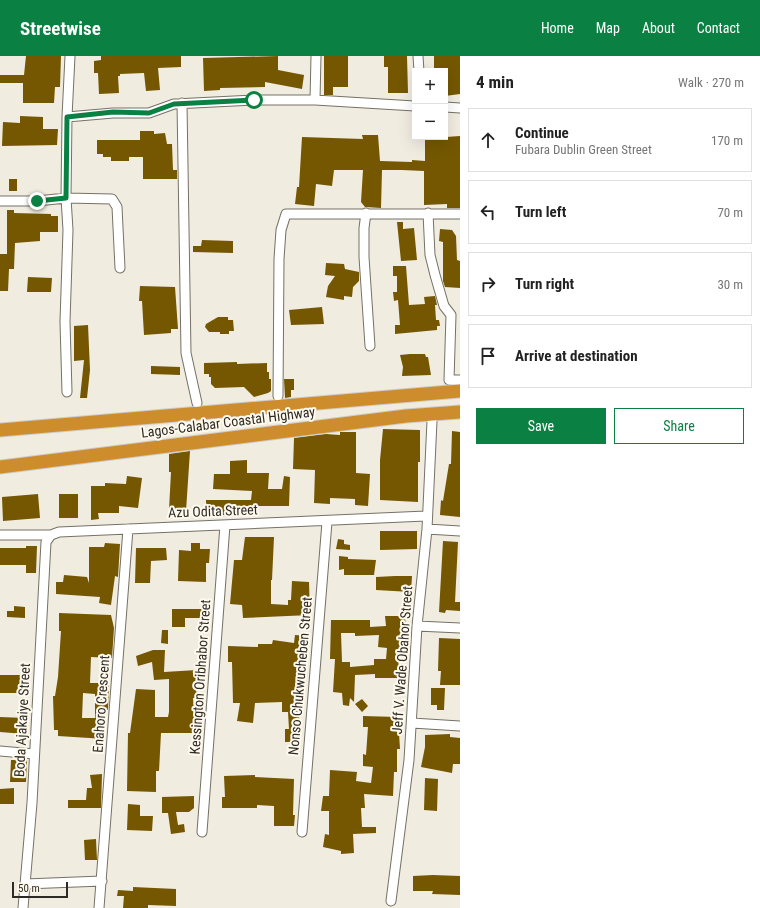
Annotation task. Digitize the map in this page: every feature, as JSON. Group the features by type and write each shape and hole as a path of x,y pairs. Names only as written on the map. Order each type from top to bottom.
{"highway":[{"name":"Lagos-Calabar Coastal Highway","path":"0,430 460,391"},
{"name":"Lagos-Calabar Coastal Highway","path":"0,467 406,416 460,412"}],"street":[{"path":"67,392 65,322 68,230 66,198 67,117 70,56"},
{"path":"315,100 316,56"},
{"path":"418,56 419,68"},
{"path":"67,117 113,112 149,113 163,107 182,103 254,100 315,100 412,106"},
{"path":"182,103 186,353 197,403"},
{"path":"448,107 460,108"},
{"path":"0,201 37,201 66,198 112,199 117,207 120,268"},
{"path":"366,213 364,228 365,264 370,346"},
{"path":"428,213 430,254 444,306 451,315 449,380 460,380"},
{"path":"278,396 279,259 281,230 286,214 460,214"},
{"name":"Jeff V. Wade Obahor Street","path":"391,901 409,760 417,626 427,528 426,516 432,421"},
{"name":"Azu Odita Street","path":"0,535 52,535 60,532 327,522 426,516"},
{"name":"Nonso Chukwucheben Street","path":"302,832 327,522"},
{"name":"Kessington Oribhabor Street","path":"202,832 225,525"},
{"path":"427,528 460,531"},
{"name":"Enahoro Crescent","path":"99,908 128,529"},
{"name":"Boda Ajakaiye Street","path":"23,908 32,803 46,542 52,535"},
{"path":"417,626 460,628"},
{"path":"412,723 460,726"},
{"path":"0,751 34,754"},
{"path":"25,884 102,881"}],"building":[{"path":"26,56 61,56 60,87 55,87 54,103 23,103 23,83 0,83 0,75 24,75"},
{"path":"101,56 181,56 181,67 158,68 160,90 146,91 144,73 120,74 120,76 118,76 119,93 99,94 98,73 94,73 94,61 101,60"},
{"path":"278,56 278,70 304,75 302,89 265,82 265,87 220,88 220,90 204,91 203,58"},
{"path":"324,56 348,56 348,87 333,87 333,95 324,95"},
{"path":"384,56 407,56 408,93 388,93 388,67 384,67"},
{"path":"434,56 460,56 460,94 448,96 448,68 434,68"},
{"path":"20,116 43,117 43,129 58,129 57,145 2,146 3,122 20,123"},
{"path":"140,131 154,131 154,134 165,133 167,144 172,144 173,170 177,170 177,179 143,179 143,157 129,157 129,161 111,161 111,157 103,157 103,154 97,154 97,140 140,140"},
{"path":"362,135 378,135 380,161 412,162 412,160 425,161 425,140 448,140 448,137 460,136 460,208 447,208 447,204 424,205 424,171 402,170 382,170 381,208 365,207 361,202 363,170 334,170 332,186 316,184 314,206 295,204 297,187 299,187 302,137 363,139"},
{"path":"9,179 17,179 17,191 9,191"},
{"path":"7,210 14,210 14,213 51,214 51,216 58,216 58,232 40,232 40,241 15,243 14,269 9,269 8,291 0,291 0,254 7,254"},
{"path":"397,222 403,222 403,229 414,228 417,260 401,261"},
{"path":"440,229 452,230 456,236 457,260 460,261 460,288 445,287 443,281 443,242 439,241"},
{"path":"202,240 233,241 233,253 193,252 193,246 201,246"},
{"path":"326,263 344,264 345,269 359,272 359,281 353,287 352,297 344,296 344,300 326,297 328,286 335,276 325,275"},
{"path":"393,266 406,266 409,305 425,304 424,297 435,296 437,305 435,305 436,320 439,320 440,326 437,326 437,330 395,334 395,325 400,325 398,300 394,301 393,292 397,292 397,276 393,276"},
{"path":"28,277 52,278 51,292 27,292"},
{"path":"140,286 175,287 178,329 171,329 171,333 144,335 142,301 139,301"},
{"path":"322,307 324,324 291,325 289,310"},
{"path":"218,317 228,317 228,320 233,320 234,331 229,331 229,334 209,332 205,327 206,324"},
{"path":"88,325 90,370 87,398 80,398 84,360 74,361 74,326"},
{"path":"425,354 426,357 428,357 431,375 402,376 403,367 400,355"},
{"path":"237,362 237,364 267,363 267,372 269,372 269,379 271,379 271,391 254,397 244,387 215,388 211,384 211,377 209,377 209,374 204,374 204,363"},
{"path":"151,366 180,367 180,375 151,374"},
{"path":"284,379 294,379 294,390 291,390 291,397 285,398"},
{"path":"383,429 420,430 418,502 380,500 380,460"},
{"path":"452,431 460,432 460,517 440,515 441,500 443,501 449,464 451,464"},
{"path":"340,432 356,432 356,473 370,474 368,506 355,505 355,499 330,498 330,504 314,503 315,470 293,469 294,438 326,434 340,435"},
{"path":"190,451 186,511 169,510 171,472 169,472 169,454"},
{"path":"247,460 247,473 269,473 268,489 282,489 284,476 290,477 289,506 246,506 246,509 241,508 241,515 206,515 206,500 251,500 252,491 213,489 214,474 230,474 230,461"},
{"path":"127,476 142,478 138,508 119,506 119,513 98,513 99,519 91,520 91,486 105,486 105,483 126,484"},
{"path":"38,494 40,518 3,521 2,497"},
{"path":"59,494 78,494 78,518 59,518"},
{"path":"380,531 417,531 417,549 380,550"},
{"path":"245,537 274,537 271,604 288,605 288,600 291,600 292,581 309,582 310,615 243,618 242,605 230,604 234,560 242,560"},
{"path":"338,539 344,540 344,544 350,545 350,550 336,549"},
{"path":"443,541 458,542 455,602 460,602 460,611 446,610 445,613 439,612"},
{"path":"105,543 120,544 118,577 115,576 111,605 99,603 100,597 56,594 56,582 63,582 64,575 87,577 89,583 89,547 104,547"},
{"path":"191,543 200,543 200,549 210,549 209,563 206,563 206,582 178,581 179,550 191,551"},
{"path":"26,546 37,546 36,573 26,573 26,565 0,565 0,548 26,548"},
{"path":"136,548 166,548 167,560 151,561 150,583 135,583"},
{"path":"339,556 348,557 348,559 376,560 374,575 344,575 344,569 339,570"},
{"path":"412,576 411,592 376,590 376,577"},
{"path":"14,606 25,607 25,618 7,617 7,611 14,611"},
{"path":"172,609 206,609 205,618 185,618 185,627 172,627"},
{"path":"59,613 111,615 114,628 112,658 91,657 90,683 109,683 108,710 105,710 105,739 58,736 58,730 54,730 53,696 55,696 58,677 61,631 59,631","holes":["83,693 95,694 95,718 82,718"]},
{"path":"385,616 405,616 406,632 403,632 401,652 398,652 399,678 375,678 375,674 355,675 354,702 350,698 349,706 343,705 342,693 333,692 335,659 330,659 331,620 370,620 370,627 386,626","holes":["341,633 355,633 355,636 379,635 378,647 387,648 386,659 374,659 374,665 350,667 350,662 342,662"]},
{"path":"162,630 168,630 168,644 161,643"},
{"path":"295,635 309,636 303,662 302,684 298,684 300,742 285,742 285,729 289,729 288,712 282,712 282,702 255,703 253,723 237,721 240,703 233,703 232,662 228,662 228,646 258,647 258,644 272,644 273,640 294,643"},
{"path":"439,638 460,639 460,685 440,685 441,671 438,671"},
{"path":"153,650 165,650 164,672 197,670 196,698 193,698 194,713 197,713 197,733 161,733 159,771 156,771 156,792 127,791 128,733 130,733 136,689 155,690 155,717 168,717 169,712 169,679 154,680 152,662 138,666 136,656"},
{"path":"0,675 26,675 26,693 0,693"},
{"path":"431,688 445,688 444,710 437,710 437,705 431,705"},
{"path":"362,699 368,706 362,712 355,704"},
{"path":"363,716 397,717 397,733 399,733 400,749 397,749 397,772 394,772 393,796 364,794 365,808 361,808 362,827 376,827 376,833 353,834 354,853 341,854 341,851 323,847 325,834 329,835 329,811 321,811 323,796 329,796 330,770 357,772 356,781 371,783 373,767 363,766 363,754 366,755 368,727 363,727"},
{"path":"0,717 26,718 25,734 0,732"},
{"path":"450,734 450,737 460,738 460,764 453,764 452,773 421,767 425,747 425,735"},
{"path":"11,760 27,760 26,782 10,782"},
{"path":"102,774 101,808 68,808 68,800 86,800 87,788 92,788 90,775"},
{"path":"255,775 255,777 294,779 294,826 274,826 274,806 257,805 257,808 222,808 222,797 225,797 224,776"},
{"path":"425,778 438,779 437,811 424,810"},
{"path":"14,788 14,804 0,804 0,789"},
{"path":"194,796 194,808 189,812 176,812 178,825 184,824 185,832 171,834 168,813 162,813 162,797"},
{"path":"128,804 140,805 140,816 153,816 152,831 127,830"},
{"path":"96,839 97,860 85,860 84,840"},
{"path":"413,876 460,876 460,895 432,894 433,891 413,891"},
{"path":"133,887 176,889 176,906 148,905 148,908 123,908 124,896 117,896 118,890 133,891"}],"route":[{"path":"37,201 66,198 67,117 113,112 134,114 149,113 174,104 199,104 254,100"}]}
